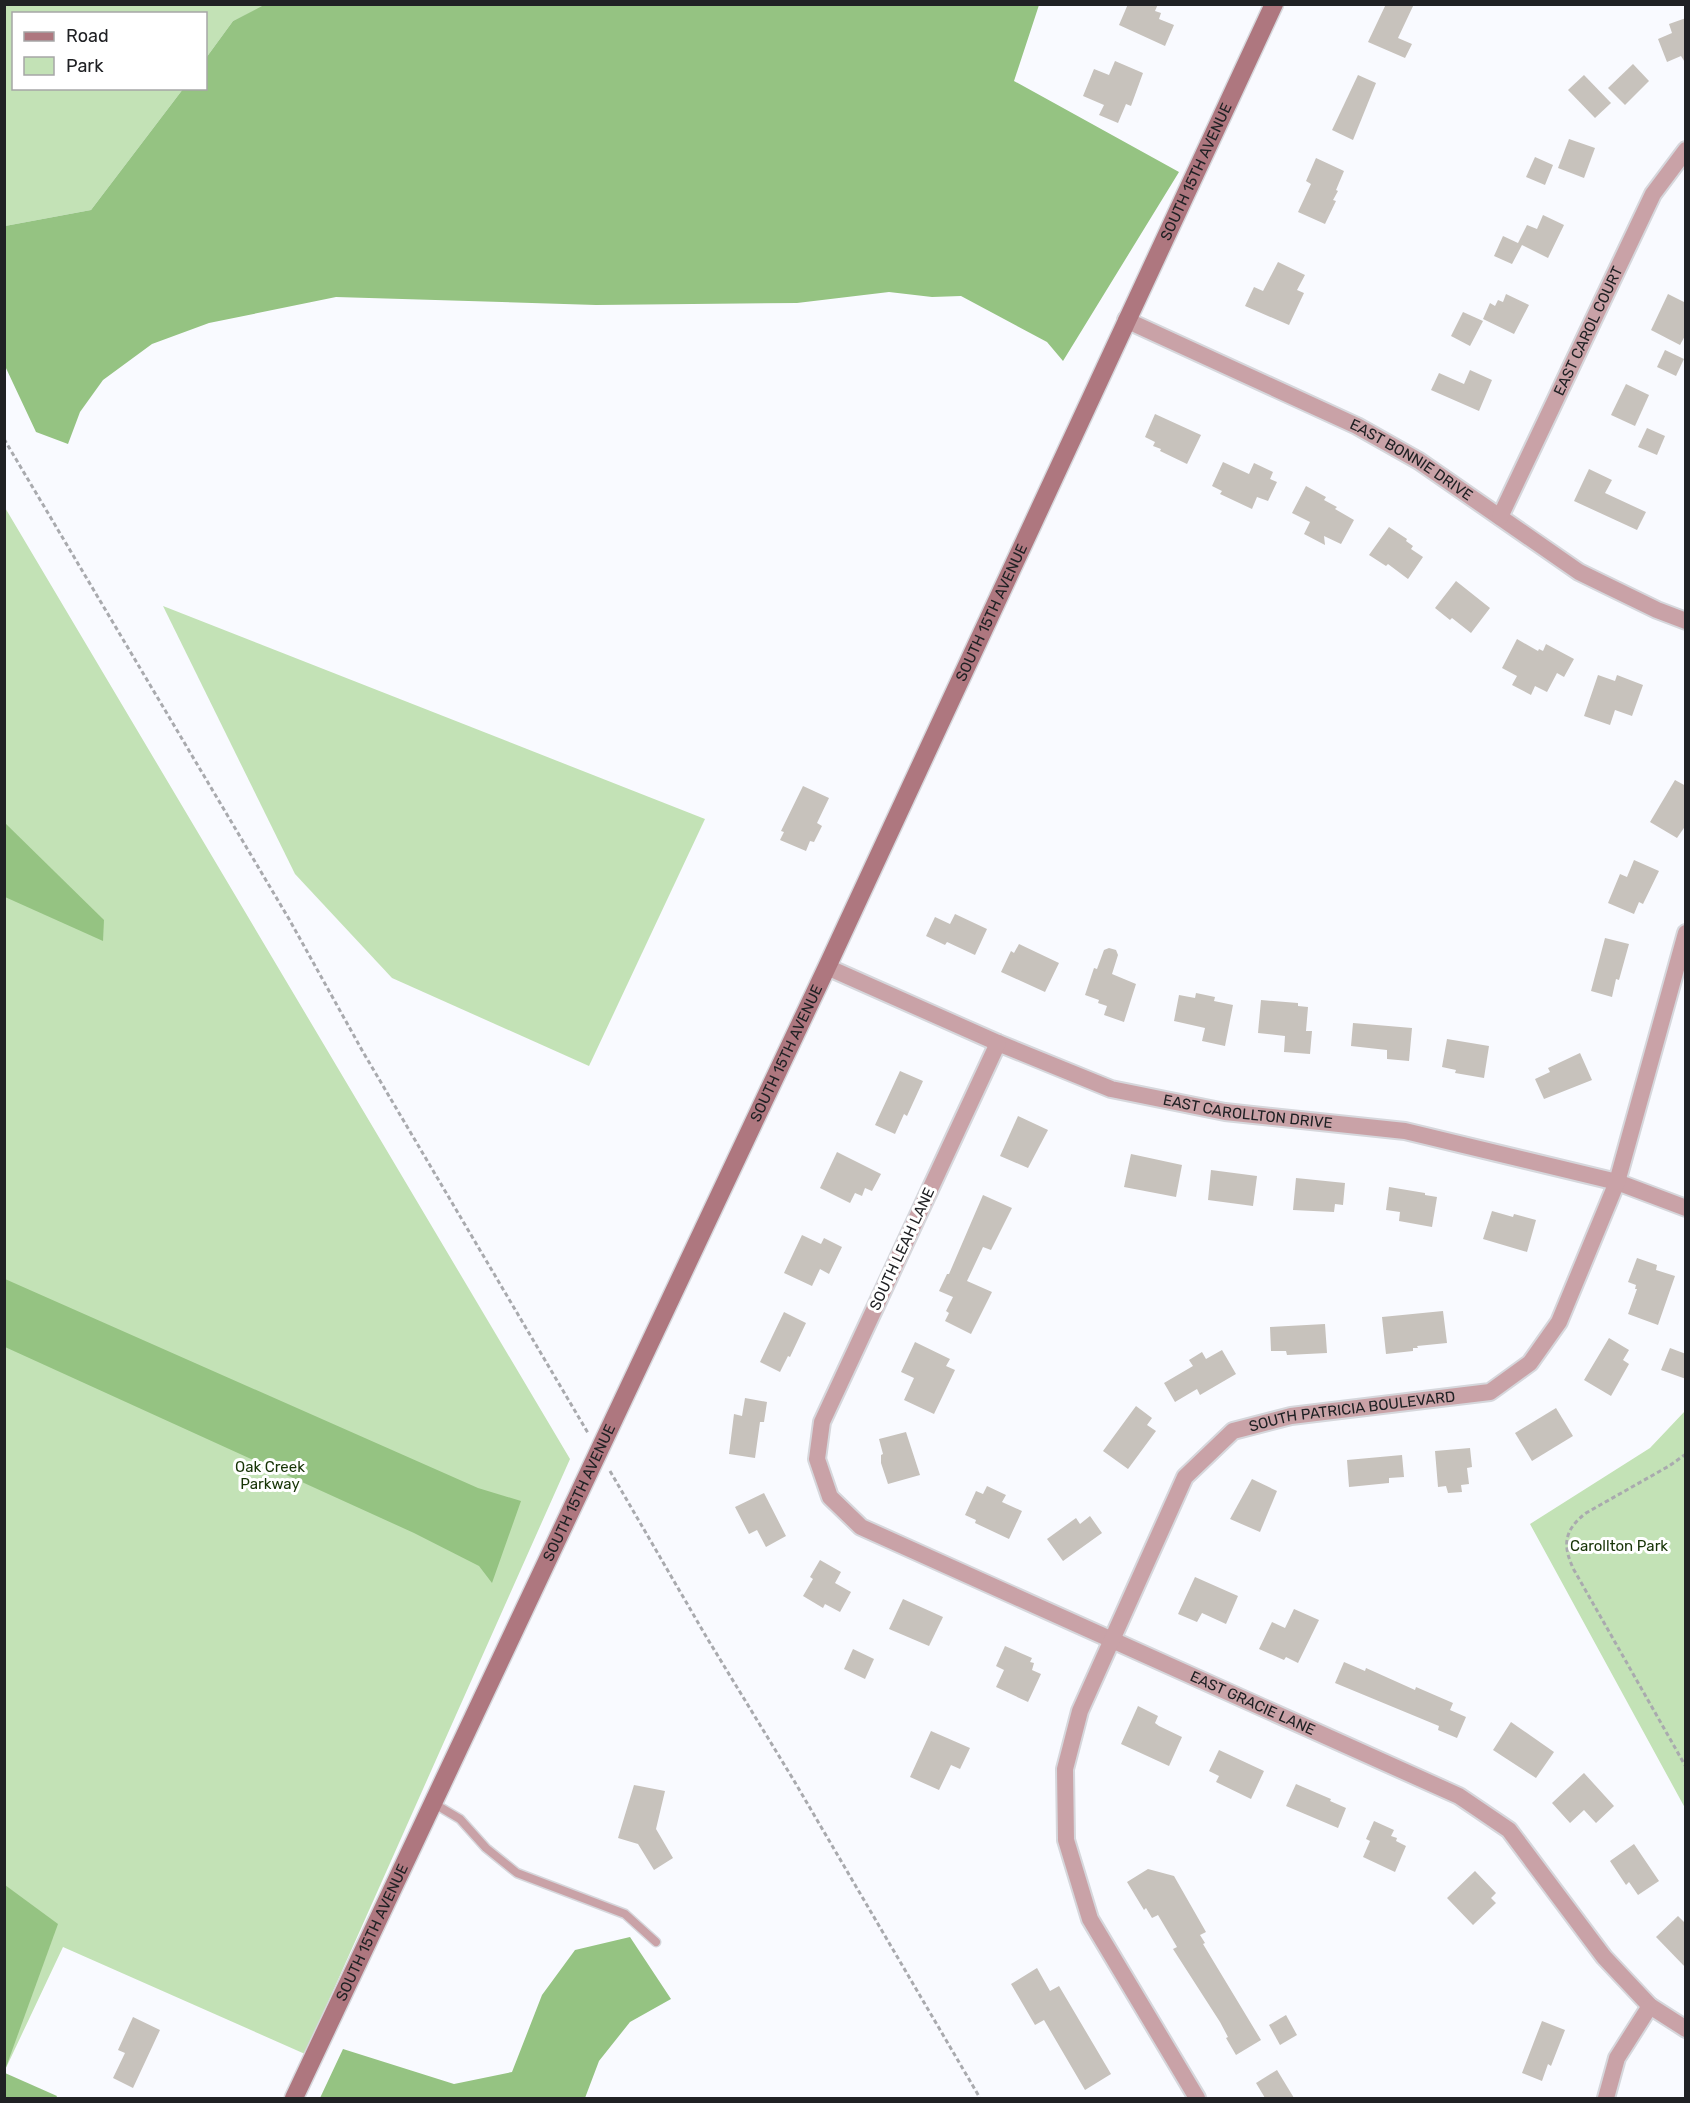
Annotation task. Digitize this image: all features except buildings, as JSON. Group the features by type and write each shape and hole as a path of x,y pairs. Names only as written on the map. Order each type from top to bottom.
{"street":[{"name":"SOUTH 15TH AVENUE","path":"294,2098 827,967 1274,4"},
{"name":"EAST CAROL COURT","path":"1500,518 1653,194 1686,150"},
{"name":"EAST BONNIE DRIVE","path":"1126,320 1356,426 1419,460 1579,572 1657,610 1686,621"},
{"name":"SOUTH PATRICIA BOULEVARD","path":"1197,2098 1090,1920 1066,1840 1065,1769 1080,1711 1185,1477 1233,1431 1291,1416 1490,1392 1530,1363 1559,1322 1617,1182 1686,933"},
{"name":"EAST CAROLLTON DRIVE","path":"827,967 998,1043 1111,1089 1225,1112 1405,1131 1617,1182 1686,1208"},
{"name":"SOUTH LEAH LANE","path":"817,1459 822,1422 998,1043"},
{"name":"EAST GRACIE LANE","path":"817,1459 830,1497 861,1527 1438,1786 1468,1802 1509,1830 1604,1957 1650,2006 1686,2029"},
{"path":"1606,2098 1617,2058 1650,2006"}],"lane":[{"path":"433,1803 460,1819 486,1848 517,1873 625,1914 656,1942"}],"path":[{"path":"4,439 289,919 363,1052 591,1438"},
{"path":"1686,1454 1586,1513 1570,1530 1566,1547 1574,1570 1686,1767"},
{"path":"606,1464 706,1638 793,1779 980,2098"}],"green space":[{"path":"266,4 1039,5 1014,81 1179,172 1063,361 1047,342 961,296 932,297 889,292 797,303 596,305 336,297 209,323 152,344 103,380 80,412 68,444 36,432 5,366 5,226 91,210 182,90 207,90 207,57 233,21"},
{"path":"5,5 266,5 233,21 207,57 207,12 12,12 12,90 182,90 91,210 5,226"},
{"name":"Oak Creek Parkway","path":"4,506 570,1459 305,2054 63,1947 5,2070"},
{"path":"163,606 705,819 589,1066 392,978 295,874"},
{"path":"4,822 104,920 103,941 5,897"},
{"path":"5,1279 478,1488 521,1501 492,1583 479,1566 414,1533 5,1347"},
{"name":"Carollton Park","path":"1685,1411 1685,1808 1530,1524 1650,1448"},
{"path":"5,1885 58,1924 5,2070"},
{"path":"630,1937 671,1999 630,2022 599,2061 585,2098 320,2098 343,2049 454,2084 512,2072 542,1995 575,1950"},
{"path":"5,2073 57,2096 56,2098 5,2098"}]}
